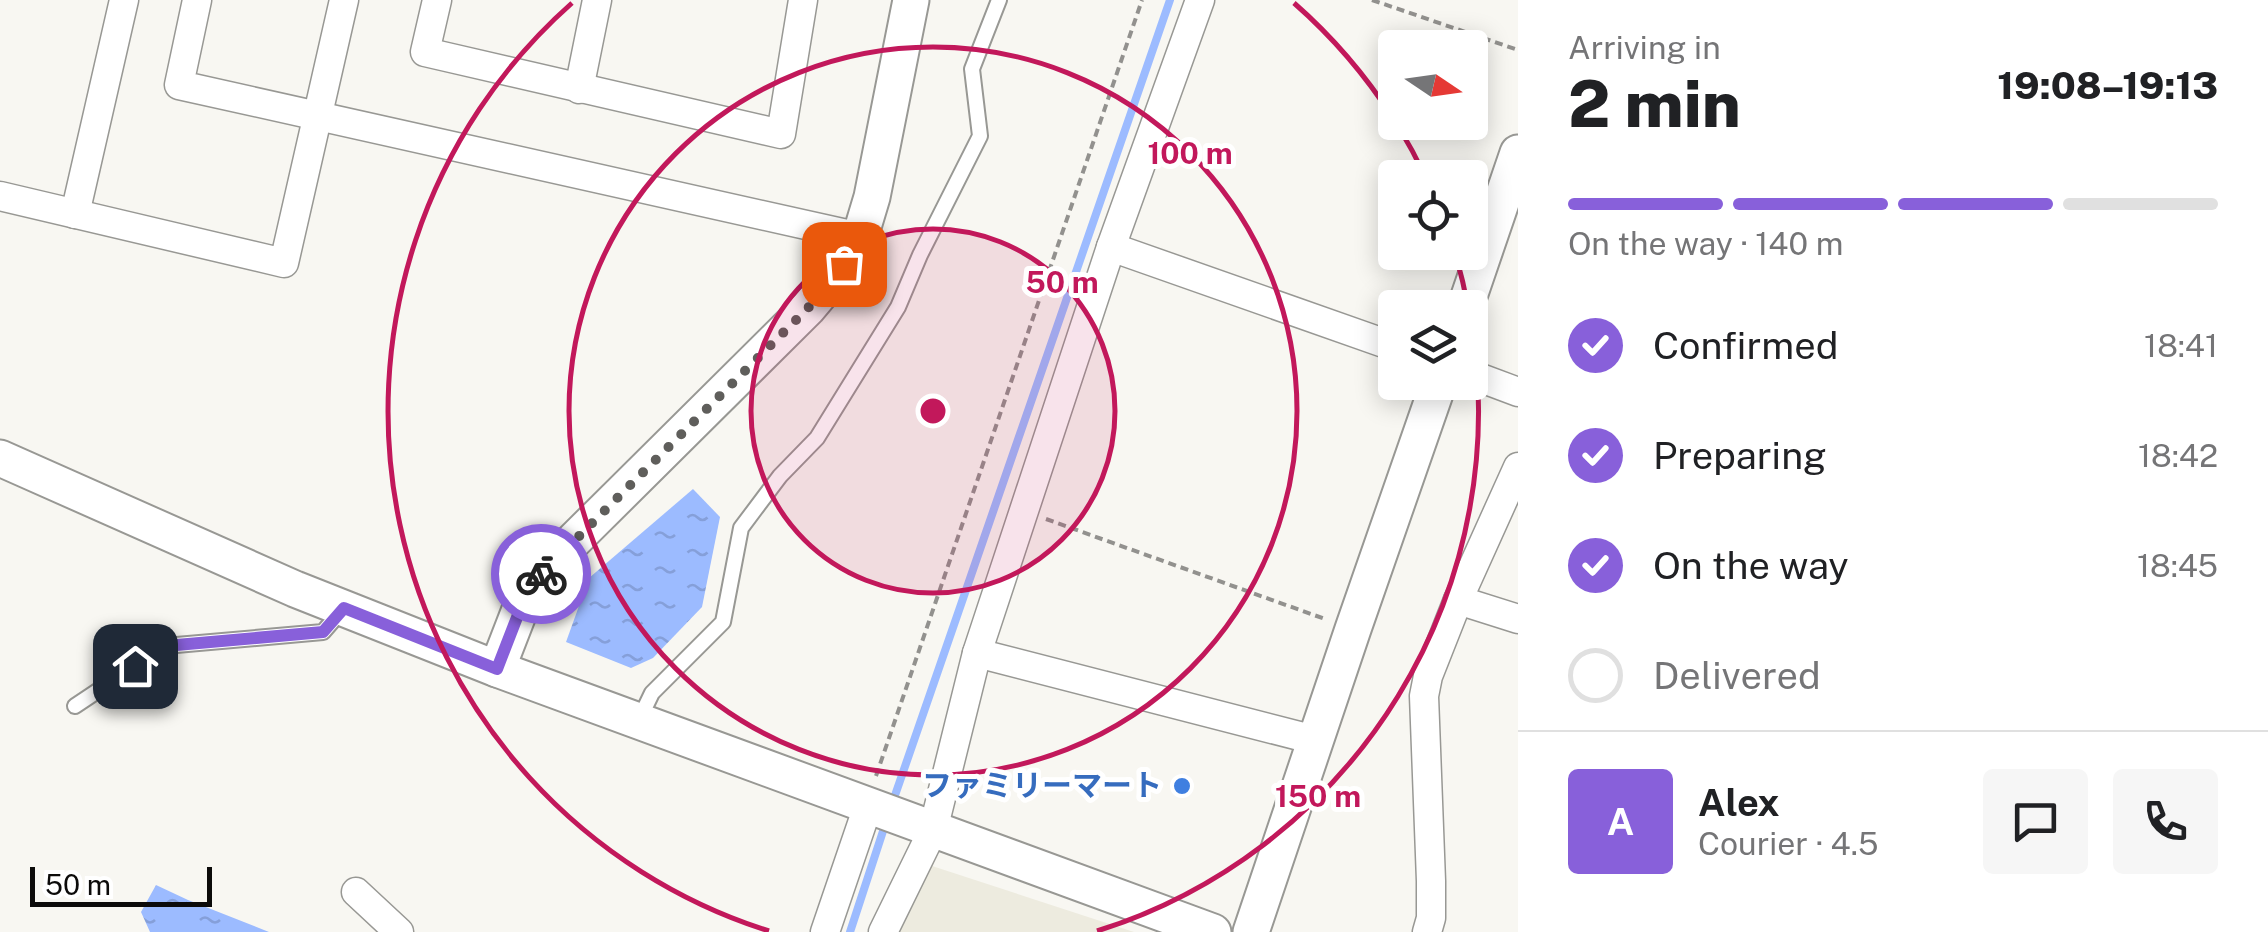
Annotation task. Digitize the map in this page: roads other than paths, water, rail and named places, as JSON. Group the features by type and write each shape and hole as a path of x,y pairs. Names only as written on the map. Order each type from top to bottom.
{"street":[{"path":"75,214 124,0"},
{"path":"197,0 179,85 860,236"},
{"path":"0,196 284,262 344,0"},
{"path":"437,0 425,52 781,134 803,0"},
{"path":"579,89 597,0"},
{"path":"497,669 521,607 540,574 808,308 844,264 860,236 872,197 911,0"},
{"path":"883,932 927,828 977,654 1024,511 1200,0"},
{"path":"1471,290 1518,153"},
{"path":"1112,247 1378,342"},
{"path":"1488,381 1518,392"},
{"path":"1251,932 1433,400"},
{"path":"0,458 278,581 497,669 1214,932"},
{"path":"1427,932 1431,882 1424,696 1458,600 1518,467"},
{"path":"1458,600 1518,618"},
{"path":"977,654 1316,740"},
{"path":"825,932 868,806"},
{"path":"356,892 399,932"}],"lane":[{"path":"639,721 652,693 723,622 740,528 780,476 817,438 898,307 980,136 972,69 999,0"},
{"path":"75,706 165,646 323,632 344,608"}],"water":[{"path":"693,489 720,517 702,607 653,658 631,668 566,642 589,578"},
{"path":"156,885 269,932 150,932 141,912"}],"waterway":[{"path":"892,804 1170,0"},
{"path":"850,932 886,822"}],"place":[{"name":"ファミリーマート","path":"1182,786"}]}
